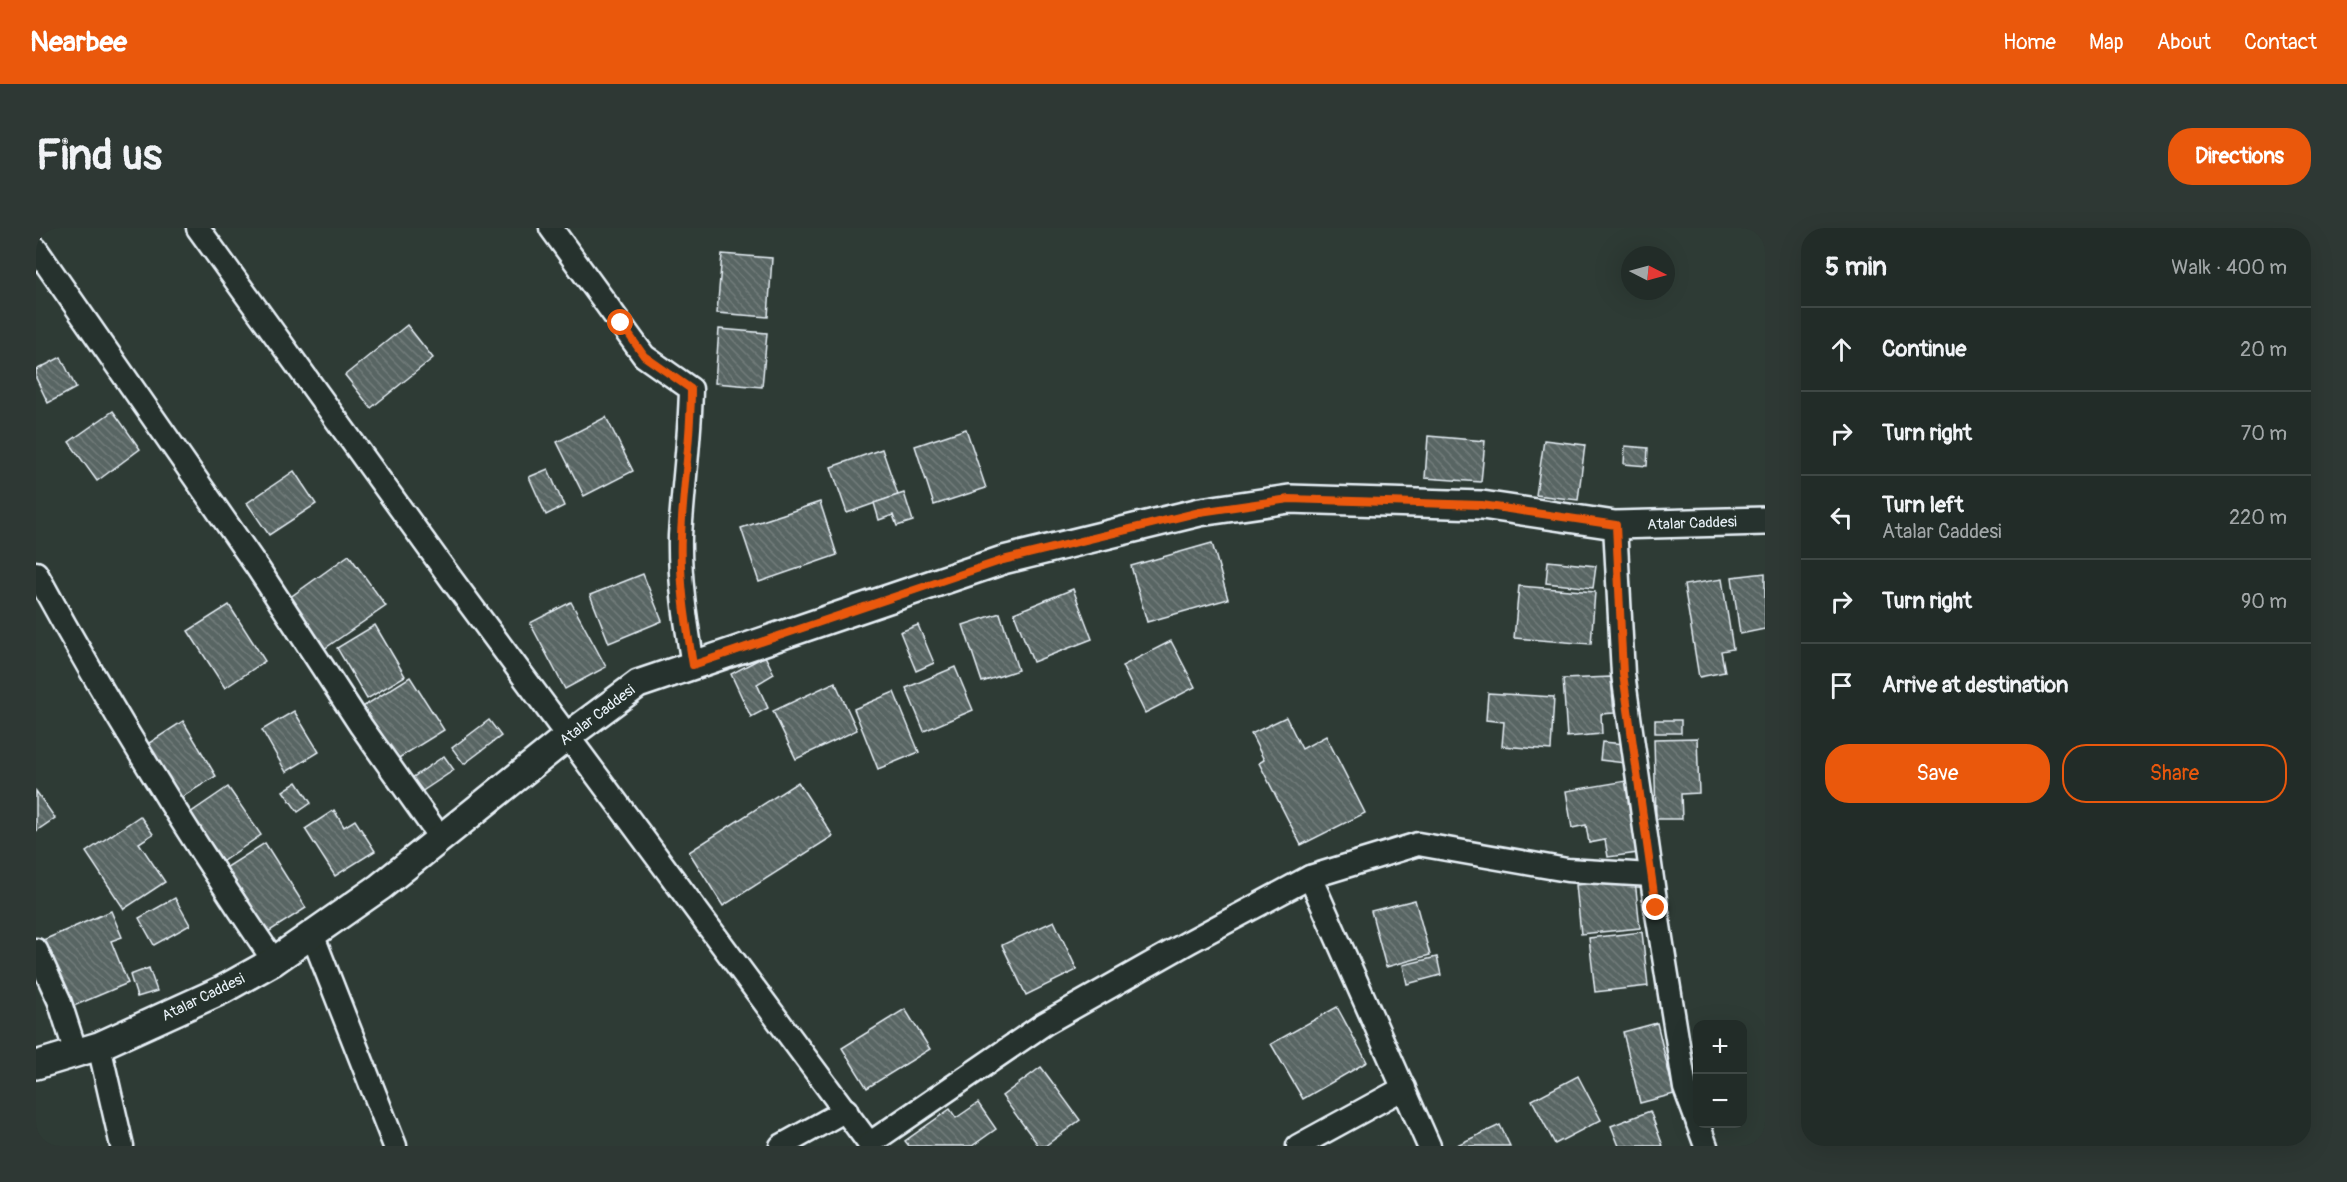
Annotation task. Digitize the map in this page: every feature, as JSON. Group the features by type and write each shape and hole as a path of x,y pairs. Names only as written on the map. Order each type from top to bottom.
{"street":[{"path":"198,228 568,736 870,1145 1044,1024 1188,942 1310,877 1418,844 1567,870 1651,875"},
{"path":"550,228 644,356 691,389 691,428 680,538 683,604 693,665"},
{"path":"36,249 257,567 361,726 441,839"},
{"name":"Atalar Caddesi","path":"36,1065 87,1050 222,990 273,962 380,887 568,736 638,684 1003,560 1200,512 1278,500 1482,505 1616,525 1765,521"},
{"path":"1616,525 1623,674 1651,875 1685,1088 1693,1110"},
{"path":"36,573 77,648 186,830 273,962"},
{"path":"1310,877 1429,1146"},
{"path":"312,934 395,1146"},
{"path":"36,950 58,1000 87,1050 122,1146"},
{"path":"1298,1146 1404,1088"},
{"path":"782,1146 846,1110"},
{"path":"1700,1128 1706,1146"}],"building":[{"path":"722,254 772,258 768,317 717,313"},
{"path":"407,325 433,358 371,408 345,375"},
{"path":"719,329 767,333 762,387 715,383"},
{"path":"61,357 76,388 48,403 36,378 36,370"},
{"path":"113,411 140,449 97,481 69,442"},
{"path":"606,417 633,471 584,496 557,442"},
{"path":"966,429 986,488 934,505 915,446"},
{"path":"1428,436 1485,441 1481,482 1425,478"},
{"path":"1544,440 1585,445 1578,500 1536,495"},
{"path":"1625,446 1648,448 1647,466 1624,464"},
{"path":"882,449 898,495 847,513 831,467"},
{"path":"548,469 564,506 546,515 529,477"},
{"path":"294,471 316,504 269,535 247,503"},
{"path":"904,493 913,521 897,526 893,515 879,520 874,503"},
{"path":"820,502 837,555 759,582 741,528"},
{"path":"1212,543 1228,599 1147,622 1131,566"},
{"path":"349,555 386,606 324,649 289,598"},
{"path":"1548,561 1596,566 1593,588 1546,583"},
{"path":"1765,573 1765,629 1740,634 1732,577"},
{"path":"643,574 662,621 609,643 590,595"},
{"path":"1722,579 1733,649 1721,651 1725,672 1699,677 1684,585"},
{"path":"1519,586 1595,592 1591,644 1514,638"},
{"path":"1073,589 1092,639 1033,662 1014,613"},
{"path":"571,602 606,667 565,689 530,623"},
{"path":"229,605 265,661 225,688 188,631"},
{"path":"1000,613 1018,670 982,682 963,625"},
{"path":"375,625 405,676 367,699 337,648"},
{"path":"918,625 934,663 916,671 900,632"},
{"path":"1171,641 1195,687 1145,713 1122,666"},
{"path":"765,656 774,674 757,684 768,708 751,717 731,674"},
{"path":"955,667 973,710 924,731 906,688"},
{"path":"410,677 444,730 394,761 361,708"},
{"path":"1611,677 1614,713 1601,714 1602,734 1567,737 1563,679"},
{"path":"835,682 857,730 796,759 773,711"},
{"path":"894,692 919,752 878,769 854,709"},
{"path":"1488,693 1554,697 1551,750 1502,746 1504,722 1486,720"},
{"path":"294,711 319,752 286,772 262,730"},
{"path":"1286,717 1302,749 1326,736 1365,813 1301,845 1259,763 1264,760 1251,734"},
{"path":"489,720 501,736 464,764 452,748"},
{"path":"1655,720 1681,720 1681,733 1655,733"},
{"path":"183,721 216,776 179,799 146,745"},
{"path":"1697,738 1699,793 1681,794 1682,819 1656,819 1654,739"},
{"path":"1602,742 1626,744 1625,763 1600,760"},
{"path":"444,756 454,770 421,792 412,778"},
{"path":"1626,781 1638,853 1608,857 1605,840 1589,843 1586,825 1572,828 1566,791"},
{"path":"297,782 311,803 298,812 283,791"},
{"path":"798,782 833,836 723,906 689,852"},
{"path":"228,787 261,835 223,861 190,813"},
{"path":"36,791 55,818 36,831"},
{"path":"334,810 344,827 355,820 375,851 335,876 305,829"},
{"path":"140,816 153,834 139,843 165,882 124,909 86,852"},
{"path":"265,843 306,908 265,934 224,869"},
{"path":"1635,880 1640,928 1581,934 1576,885"},
{"path":"175,898 190,925 154,945 139,918"},
{"path":"1415,900 1430,955 1386,967 1371,911"},
{"path":"111,911 122,937 111,941 128,983 69,1008 41,941"},
{"path":"1054,921 1077,970 1026,995 1002,945"},
{"path":"1642,932 1648,986 1595,992 1589,938"},
{"path":"1437,957 1441,975 1407,984 1403,965"},
{"path":"149,968 157,991 137,997 130,975"},
{"path":"1337,1007 1367,1062 1303,1099 1271,1044"},
{"path":"905,1009 930,1049 867,1088 842,1048"},
{"path":"1657,1023 1674,1094 1640,1103 1623,1032"},
{"path":"1041,1067 1080,1120 1045,1146 1039,1146 1002,1096"},
{"path":"1578,1076 1601,1120 1555,1144 1532,1100"},
{"path":"978,1103 996,1129 972,1146 909,1146 905,1141 950,1109 956,1118"},
{"path":"1650,1111 1663,1146 1619,1146 1611,1126"},
{"path":"1500,1125 1510,1146 1457,1145"}],"route":[{"path":"621,323 644,356 691,389 691,428 680,538 683,604 693,665 1003,560 1200,512 1289,499 1482,505 1616,525 1623,674 1656,908"}]}
